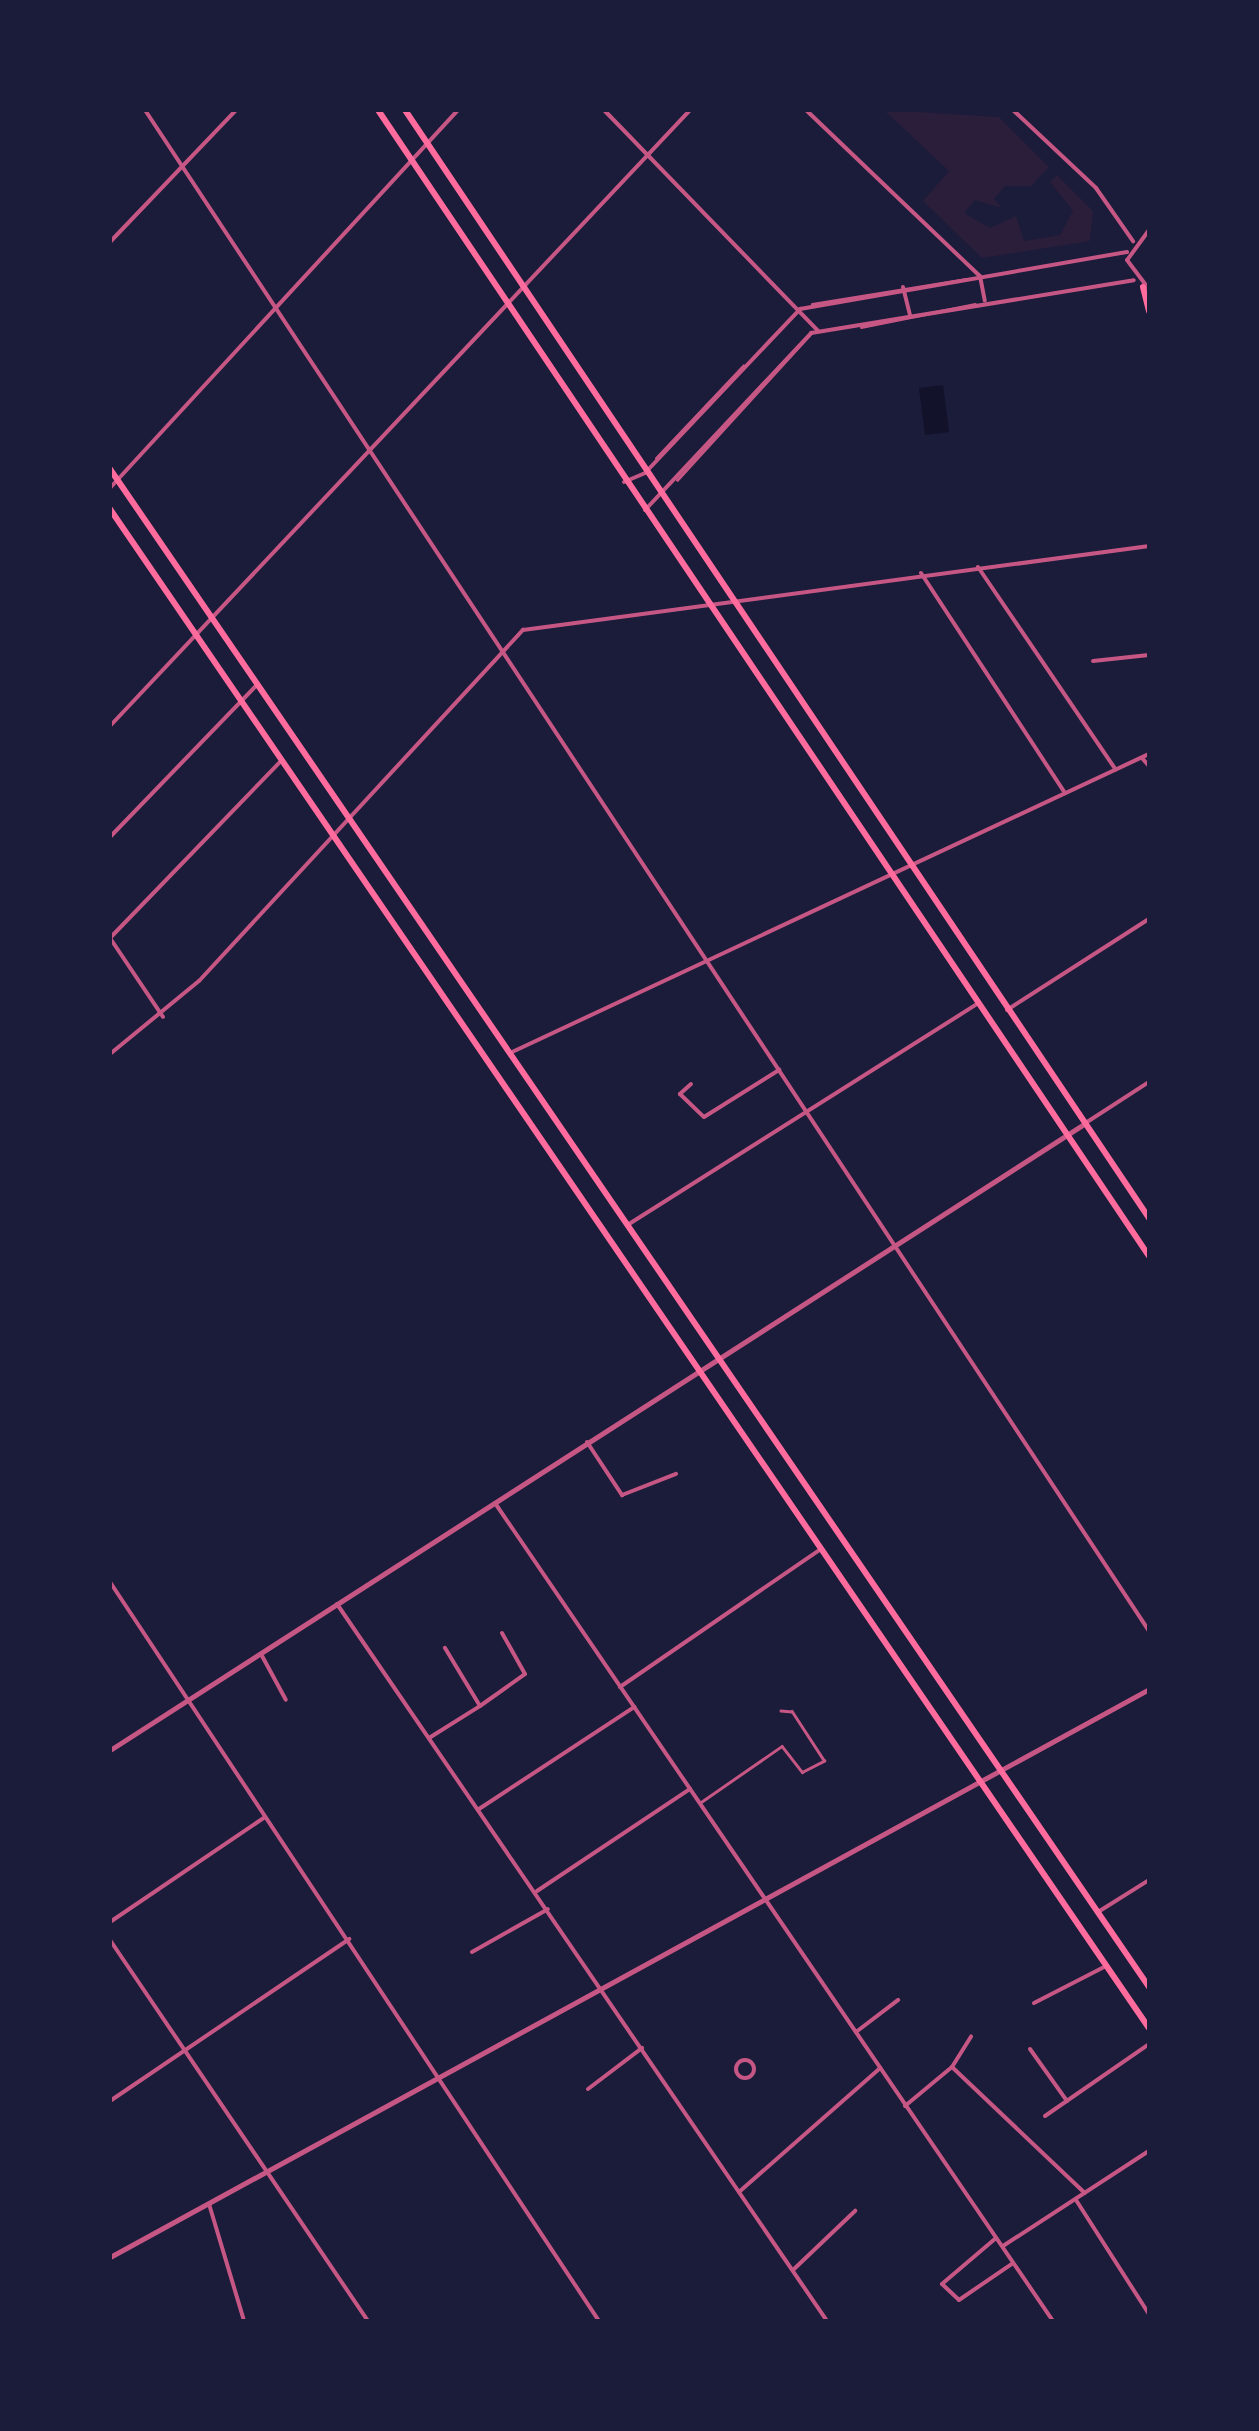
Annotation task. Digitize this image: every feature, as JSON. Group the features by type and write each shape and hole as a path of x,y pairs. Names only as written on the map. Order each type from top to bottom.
{"main road":[{"path":"378,110 505,306 1149,1256"},
{"path":"405,110 1149,1218"},
{"path":"1146,288 1149,312"},
{"path":"110,469 1149,1987"},
{"path":"110,509 1149,2028"}],"street":[{"path":"144,110 806,1112 891,1248 1149,1630"},
{"path":"110,242 236,110"},
{"path":"110,488 426,140 458,110"},
{"path":"604,110 802,308 817,331"},
{"path":"110,726 212,620 364,448 524,290 690,110"},
{"path":"806,110 980,276 985,301"},
{"path":"1013,110 1123,221 1133,241"},
{"path":"1134,280 1127,252 1133,241 1149,230"},
{"path":"624,482 645,472 802,308 903,287 1127,252"},
{"path":"644,510 663,496 817,331 1134,280 1146,288"},
{"path":"903,287 910,316"},
{"path":"110,1054 162,1017 530,628 703,600 1149,546"},
{"path":"978,567 1116,770"},
{"path":"921,574 1065,794"},
{"path":"1092,661 1149,655"},
{"path":"110,836 257,685"},
{"path":"510,1052 704,959 893,877 1149,754"},
{"path":"1142,758 1149,766"},
{"path":"162,1017 110,938 282,760"},
{"path":"1008,1010 1149,918"},
{"path":"626,1226 976,1005"},
{"path":"692,1084 680,1094 704,1118 778,1070"},
{"path":"110,1750 1149,1082"},
{"path":"587,1442 622,1495 676,1474"},
{"path":"494,1502 1053,2321"},
{"path":"620,1687 821,1549"},
{"path":"110,1582 192,1700 265,1817 599,2321"},
{"path":"337,1604 537,1891 827,2321"},
{"path":"429,1738 525,1674 502,1633"},
{"path":"444,1648 480,1706"},
{"path":"261,1654 286,1700"},
{"path":"110,2257 1149,1688"},
{"path":"479,1810 634,1707"},
{"path":"537,1891 690,1789"},
{"path":"110,1922 265,1817"},
{"path":"1098,1912 1149,1880"},
{"path":"472,1952 548,1909"},
{"path":"110,2101 348,1939"},
{"path":"110,1940 368,2321"},
{"path":"1034,2003 1106,1966"},
{"path":"856,2032 898,2000"},
{"path":"905,2106 952,2067 971,2037"},
{"path":"1045,2116 1149,2044"},
{"path":"588,2089 642,2048"},
{"path":"1030,2049 1067,2101"},
{"path":"952,2067 1085,2193"},
{"path":"739,2192 880,2068"},
{"path":"1002,2246 1149,2151"},
{"path":"1076,2199 1149,2314"},
{"path":"209,2204 244,2321"},
{"path":"793,2270 855,2210"},
{"path":"996,2238 942,2284 958,2300 1013,2263"}],"lane":[{"path":"812,304 966,279"},
{"path":"817,331 975,304"},
{"path":"700,1802 782,1746 802,1772 824,1761 792,1712 781,1711"}],"shaded area":[{"path":"884,110 999,117 1049,167 1031,186 1005,186 994,199 1002,208 975,200 964,213 990,228 1016,216 1024,241 1060,235 1073,211 1050,182 1057,175 1093,211 1090,241 982,258 923,201 949,171"},
{"path":"943,385 949,432 925,435 919,388"}]}
